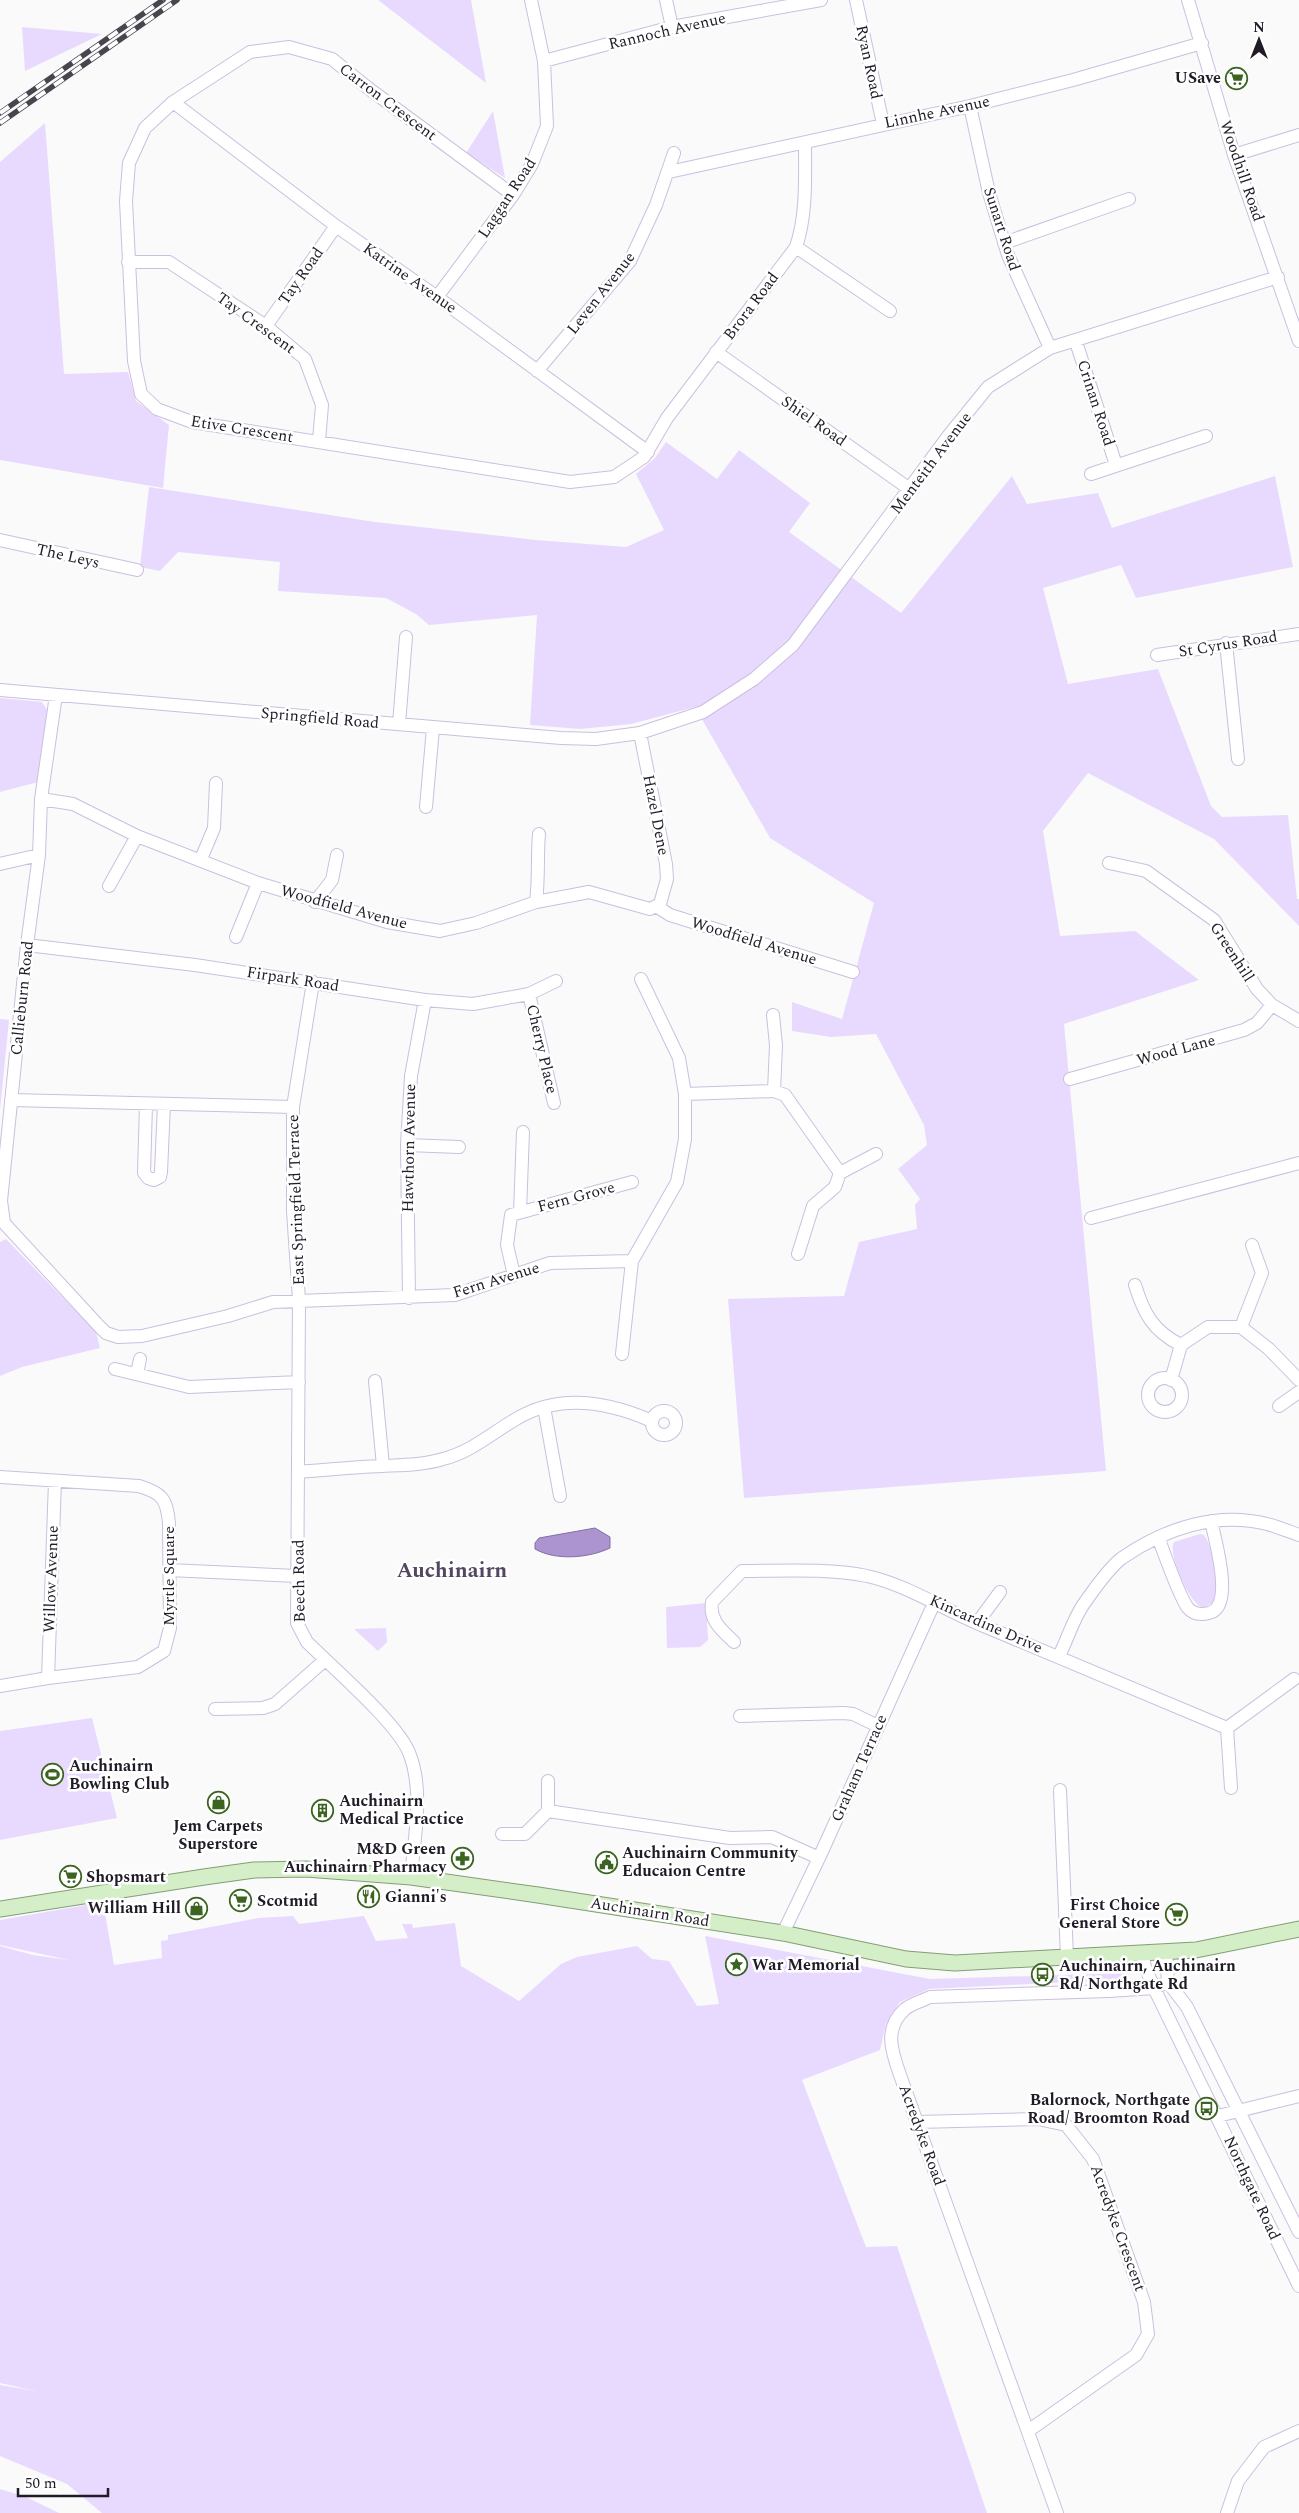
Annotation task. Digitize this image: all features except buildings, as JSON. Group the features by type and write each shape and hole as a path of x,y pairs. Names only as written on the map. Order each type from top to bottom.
{"main road":[{"name":"Auchinairn Road","path":"0,1909 254,1870 306,1869 411,1877 538,1894 783,1933 906,1959 955,1963 1196,1950 1299,1929"}],"street":[{"name":"Laggan Road","path":"437,296 513,195 532,164 547,126 544,61 531,0"},
{"path":"666,0 672,28"},
{"name":"Rannoch Avenue","path":"544,61 672,28 794,2 821,0"},
{"name":"Ryan Road","path":"856,0 882,124"},
{"name":"Woodhill Road","path":"1188,0 1234,155 1278,277 1295,318 1299,341"},
{"name":"Linnhe Avenue","path":"669,172 970,106 1073,80 1202,43"},
{"name":"Carron Crescent","path":"173,102 250,52 289,47 332,59 368,88 513,195"},
{"name":"Katrine Avenue","path":"173,102 336,226 437,296 648,452"},
{"name":"Etive Crescent","path":"173,102 145,128 129,163 126,201 134,361 141,394 157,409 192,422 570,482 614,476 648,452"},
{"name":"Sunart Road","path":"970,106 989,192 1004,243 1050,348"},
{"path":"1234,155 1299,135"},
{"name":"Brora Road","path":"648,452 667,418 796,247 800,234 805,199 805,143"},
{"name":"Leven Avenue","path":"537,371 630,261 669,172 674,153"},
{"path":"1004,243 1129,199"},
{"name":"Tay Road","path":"266,326 336,226"},
{"path":"796,247 890,311"},
{"name":"Tay Crescent","path":"128,262 169,262 266,326 305,359 322,405 319,441"},
{"name":"Menteith Avenue","path":"640,733 703,712 754,679 794,645 911,490 949,435 988,387 1050,348 1076,342 1278,277"},
{"name":"Crinan Road","path":"1076,342 1116,464"},
{"name":"Shiel Road","path":"716,352 911,490"},
{"path":"1091,474 1116,464 1206,436"},
{"name":"The Leys","path":"0,540 137,570"},
{"name":"St Cyrus Road","path":"1157,655 1226,643 1299,634"},
{"path":"398,724 406,637"},
{"path":"1226,643 1238,759"},
{"name":"Springfield Road","path":"0,690 561,738 596,739 640,733"},
{"name":"Callieburn Road","path":"56,695 42,799 39,855 27,945 11,1100 1,1201 2,1224 106,1333 118,1337 142,1336 228,1316 273,1302 299,1300"},
{"path":"426,806 433,728"},
{"name":"Hazel Dene","path":"640,733 666,864 667,879 659,901"},
{"path":"201,859 214,828 216,783"},
{"name":"Woodfield Avenue","path":"42,799 73,804 137,836 201,859 258,883 315,902 387,922 440,931 476,923 536,902 589,892 650,909 659,901 670,915 853,972"},
{"path":"536,902 539,882 537,858 539,834"},
{"path":"109,886 137,836"},
{"path":"0,864 39,855"},
{"path":"315,902 332,880 337,855"},
{"name":"Greenhill","path":"1109,863 1146,871 1214,920 1257,989 1272,1005 1299,1021"},
{"path":"236,937 258,883"},
{"name":"Firpark Road","path":"27,945 195,965 425,1000 473,1004 529,994 556,981"},
{"path":"622,1354 632,1261 677,1182 685,1139 684,1094 679,1058 641,979"},
{"name":"East Springfield Terrace","path":"299,1300 293,1211 293,1107 313,982"},
{"name":"Cherry Place","path":"529,994 554,1103"},
{"name":"Hawthorn Avenue","path":"409,1298 406,1145 411,1076 425,1000"},
{"name":"Wood Lane","path":"1070,1079 1244,1030 1257,1023 1272,1005"},
{"path":"773,1015 776,1044 774,1091"},
{"path":"684,1094 774,1091 785,1095 840,1173"},
{"path":"11,1100 293,1107"},
{"path":"146,1104 144,1174 154,1180 160,1177 161,1172 164,1104"},
{"name":"Fern Grove","path":"520,1212 523,1132"},
{"path":"406,1145 459,1147"},
{"path":"798,1254 813,1206 835,1187 840,1173 876,1154"},
{"path":"1091,1218 1299,1163"},
{"name":"Fern Grove","path":"514,1275 507,1245 510,1215 632,1182"},
{"path":"1241,1327 1262,1273 1252,1245"},
{"name":"Fern Avenue","path":"299,1300 409,1298 454,1295 550,1263 632,1261"},
{"path":"1134,1285 1144,1313 1164,1337 1181,1345"},
{"name":"Beech Road","path":"299,1300 297,1623 307,1642 397,1731 410,1754 416,1782 416,1816 411,1877"},
{"path":"1171,1380 1181,1345 1208,1327 1241,1327 1269,1349 1299,1380"},
{"path":"136,1374 140,1359"},
{"path":"115,1369 189,1387 299,1382"},
{"path":"375,1381 383,1466"},
{"path":"1279,1406 1299,1392"},
{"path":"298,1472 407,1466 451,1456 466,1450 518,1418 544,1407 563,1403 605,1405 631,1412 652,1421"},
{"path":"544,1407 560,1496"},
{"name":"Myrtle Square","path":"0,1477 139,1486 154,1491 164,1499 168,1509 170,1628 164,1651 138,1666 0,1686"},
{"name":"Willow Avenue","path":"48,1678 55,1481"},
{"path":"1059,1656 1083,1605 1121,1559 1158,1537 1177,1528 1211,1521 1240,1520 1266,1524 1299,1535"},
{"path":"1158,1537 1187,1607 1199,1614 1211,1612 1219,1607 1223,1599 1220,1564 1211,1521"},
{"path":"169,1570 296,1576"},
{"name":"Kincardine Drive","path":"734,1642 713,1622 711,1605 742,1571 798,1570 864,1576 884,1580 935,1601 976,1623 1059,1656 1227,1728"},
{"path":"976,1623 1000,1592"},
{"name":"Graham Terrace","path":"783,1933 820,1858 935,1601"},
{"path":"215,1709 263,1708 275,1704 325,1660"},
{"path":"1231,1788 1227,1728 1294,1679"},
{"path":"740,1716 844,1713 853,1714 878,1726"},
{"path":"502,1834 525,1834 548,1812 548,1781"},
{"path":"1060,1790 1067,1957"},
{"path":"548,1812 730,1838 772,1837 820,1858"},
{"path":"1166,1952 1168,1982"},
{"name":"Northgate Road","path":"1144,1953 1144,1964 1154,1988 1218,2116 1299,2286"},
{"name":"Northgate Road","path":"1168,1982 1187,2007 1299,2232"},
{"name":"Acredyke Road","path":"1057,2513 890,2045 894,2025 905,2009 930,1997 1154,1988 1168,1982"},
{"path":"1218,2116 1299,2096"},
{"name":"Acredyke Crescent","path":"917,2122 1038,2119 1066,2125 1093,2159 1144,2302 1148,2334 1136,2355 1028,2431"},
{"path":"1228,2513 1238,2481 1264,2447 1299,2431"}],"shaded area":[{"path":"378,0 471,0 486,83"},
{"path":"22,27 102,34 25,71"},
{"path":"493,111 505,178 466,153"},
{"path":"45,123 64,374 128,372 136,401 169,425 163,488 0,460 0,162"},
{"path":"666,442 717,479 739,450 810,503 789,532 901,613 1012,476 1027,504 1098,493 1112,528 1275,476 1293,567 1136,598 1121,565 1043,588 1068,684 1158,669 1211,806 1222,817 1288,815 1297,899 1299,899 1299,926 1214,839 1088,773 1043,831 1060,936 1135,931 1199,980 1064,1024 1106,1471 744,1498 728,1299 844,1296 859,1242 917,1229 915,1205 920,1199 898,1169 927,1145 924,1125 876,1034 831,1037 792,1031 792,1002 842,1019 874,903 770,838 695,707 631,724 580,729 530,725 537,615 429,625 416,614 386,598 278,591 280,562 178,552 160,571 140,567 149,487 375,522 536,540 626,547 664,530 636,474 655,458"},
{"path":"0,698 42,702 47,710 38,782 0,792"},
{"path":"0,1019 9,1020 0,1110"},
{"path":"6,1239 96,1332 100,1348 22,1367 0,1376 0,1242"},
{"path":"595,1528 610,1537 610,1548 592,1554 572,1557 543,1553 535,1549 535,1543 539,1538"},
{"path":"1200,1534 1204,1535 1210,1549 1215,1578 1214,1602 1203,1608 1198,1605 1186,1589 1177,1567 1173,1548 1174,1542"},
{"path":"706,1603 708,1640 700,1647 667,1648 666,1607"},
{"path":"386,1628 387,1642 378,1651 354,1629"},
{"name":"Auchinairn Bowling Club","path":"92,1718 117,1818 0,1840 0,1731"},
{"path":"103,1902 114,1965 162,1958 161,1941 168,1940 168,1935 258,1918 293,1916 299,1924 364,1916 376,1941 408,1938 402,1924 412,1924 413,1928 455,1923 461,1966 519,2001 561,1964 577,1957 637,1946 652,1959 669,1961 697,2006 719,2004 705,1936 930,1979 1129,1973 1128,1979 929,1989 900,2002 886,2024 880,2050 802,2080 866,2247 897,2246 987,2513 102,2513 67,2484 0,2456 0,2385 36,2391 0,2383 0,1946 33,1955 69,1960 0,1945 0,1920"},
{"path":"0,2489 26,2497 59,2513 0,2513"}],"railway":[{"path":"0,113 163,0"},
{"path":"0,123 177,0"}],"place":[{"name":"USave","path":"1237,78"},
{"name":"Auchinairn Bowling Club","path":"53,1775"},
{"name":"Jem Carpets Superstore","path":"218,1802"},
{"name":"Auchinairn Medical Practice","path":"323,1810"},
{"name":"M&D Green Auchinairn Pharmacy","path":"462,1858"},
{"name":"Auchinairn Community Educaion Centre","path":"606,1862"},
{"name":"Shopsmart","path":"70,1877"},
{"name":"Gianni's","path":"369,1897"},
{"name":"Scotmid","path":"241,1901"},
{"name":"William Hill","path":"197,1908"},
{"name":"First Choice General Store","path":"1176,1914"},
{"name":"War Memorial","path":"736,1965"},
{"name":"Auchinairn, Auchinairn Rd/ Northgate Rd","path":"1043,1975"},
{"name":"Balornock, Northgate Road/ Broomton Road","path":"1206,2109"}],"district":[{"name":"Auchinairn","path":"452,1571"}]}
